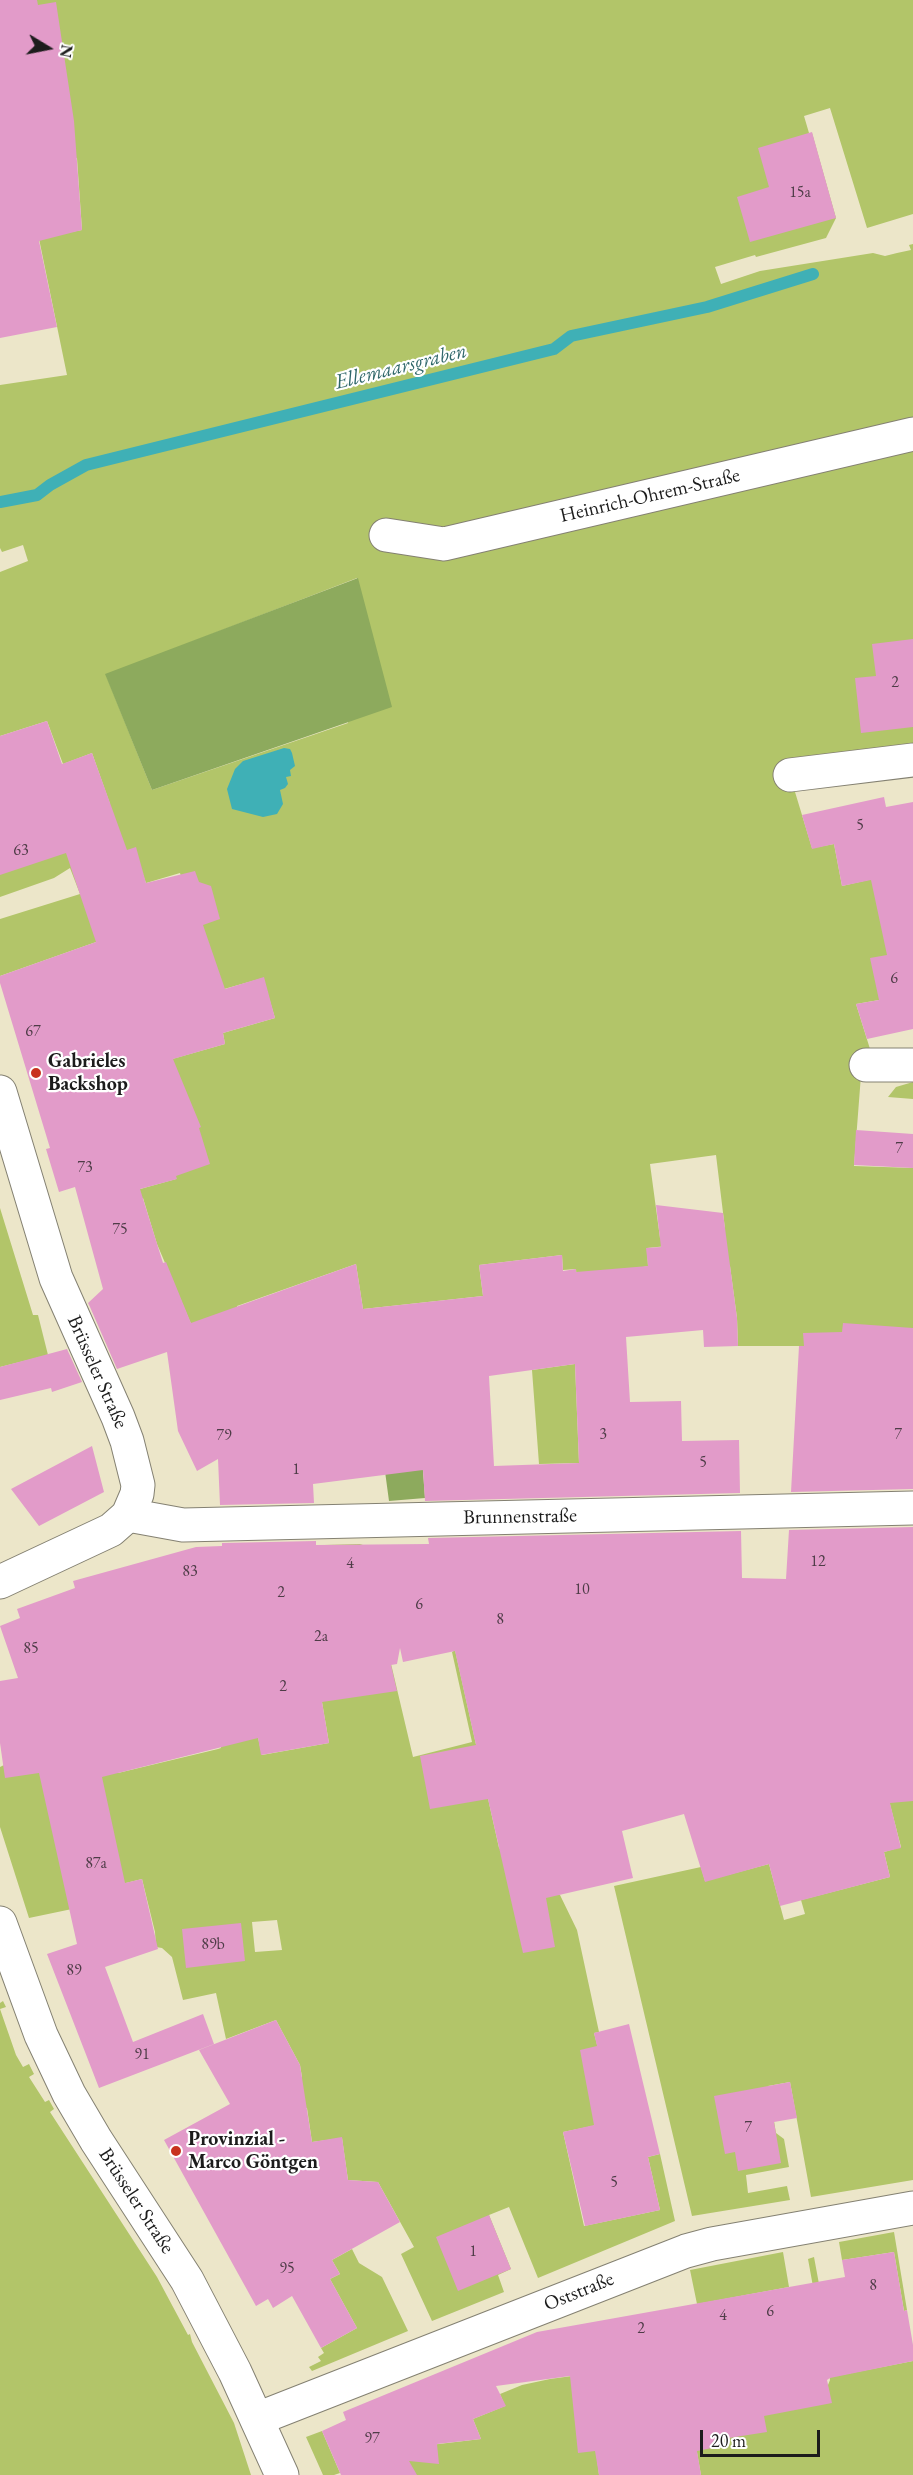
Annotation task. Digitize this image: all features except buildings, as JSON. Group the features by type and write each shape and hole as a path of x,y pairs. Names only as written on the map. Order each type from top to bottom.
{"street":[{"name":"Heinrich-Ohrem-Straße","path":"386,536 444,544 913,434"},
{"path":"790,775 913,760"},
{"path":"866,1065 913,1065"},
{"name":"Brüsseler Straße","path":"0,1092 56,1278 127,1441 138,1485 128,1515"},
{"name":"Brunnenstraße","path":"128,1515 183,1525 913,1508"},
{"path":"0,1582 100,1536 128,1515"},
{"name":"Brüsseler Straße","path":"0,1923 41,2035 69,2094 96,2140 187,2280 257,2419 282,2475"},
{"name":"Oststraße","path":"257,2419 686,2251 712,2244 913,2208"}],"green space":[{"path":"37,0 913,0 913,214 867,228 830,108 804,116 809,133 812,133 836,218 826,238 715,267 721,284 760,271 873,253 885,256 911,250 909,245 913,244 913,745 785,759 812,848 834,844 842,886 898,873 903,897 879,1000 856,1004 870,1049 861,1075 854,1166 913,1168 913,1383 804,1346 738,1346 730,1266 708,1242 647,1248 648,1266 577,1281 576,1269 563,1270 562,1255 479,1265 483,1296 363,1309 356,1264 191,1324 157,1244 143,1198 101,1200 176,1179 151,1065 225,1044 223,1033 275,1018 263,978 164,1006 201,942 180,873 146,883 143,875 113,936 0,976 0,919 80,894 70,868 54,878 0,897 0,841 110,804 92,753 63,764 47,721 0,736 0,572 28,561 23,545 2,552 0,548 0,385 67,375 37,229 71,232 82,230 77,158 38,161","holes":["357,578 348,723 152,790 106,675","716,1155 725,1229 660,1238 650,1164"]},
{"path":"358,578 392,707 152,790 105,674"},
{"path":"913,1082 913,1099 888,1097 896,1087"},
{"path":"0,1208 33,1315 38,1315 48,1355 0,1367"},
{"path":"575,1364 579,1463 539,1464 532,1370"},
{"path":"418,1405 425,1498 389,1501 377,1412"},
{"path":"324,1545 363,1545 413,1757 472,1742 452,1652 455,1650 499,1848 560,1895 577,1930 599,2032 594,2033 617,2121 563,2132 584,2226 660,2210 648,2157 660,2154 675,2221 538,2278 509,2207 489,2215 511,2269 498,2275 504,2292 432,2321 401,2254 414,2247 378,2182 348,2180 342,2138 312,2142 307,2108 254,2103 302,2077 300,2065 276,2020 226,2039 216,1993 183,2000 172,1957 162,1948 156,1947 155,1932 142,1879 126,1883 127,1888 72,1909 29,1918 0,1827 0,1767 4,1765 118,1773 218,1749 221,1748 214,1713 253,1716 262,1755 329,1743 322,1702 346,1640","holes":["277,1920 282,1950 255,1952 252,1922"]},
{"path":"886,1789 913,1801 913,2180 811,2197 790,2082 768,2086 776,2133 784,2139 789,2167 746,2175 748,2193 787,2186 790,2200 692,2216 614,1886 701,1867 705,1881 769,1864 784,1920 805,1914 801,1900 890,1877 884,1852 901,1847"},
{"path":"3,2001 6,2007 0,2009 0,2003"},
{"path":"0,2009 16,2055 23,2067 29,2064 34,2074 29,2077 45,2102 49,2100 54,2109 50,2112 157,2277 188,2335 190,2334 234,2423 251,2475 0,2475"},
{"path":"894,2232 907,2310 904,2311 894,2252 842,2260 839,2242"},
{"path":"352,2249 359,2263 382,2277 408,2331 312,2371 309,2367 321,2361 318,2357 324,2353 321,2348 357,2328 330,2279 340,2274 332,2260"},
{"path":"783,2252 789,2287 697,2304 690,2270"},
{"path":"814,2257 836,2376 913,2361 913,2475 701,2475 694,2436 828,2385 830,2380 808,2259"},
{"path":"587,2374 599,2475 403,2475 396,2459 422,2446 481,2439 473,2419 505,2406 500,2394 522,2385"},
{"path":"322,2431 340,2473 323,2475 306,2437"}],"water":[{"path":"284,748 290,749 295,766 290,770 291,776 286,777 288,784 280,790 283,804 277,814 263,817 232,809 227,789 235,769 243,761"}],"waterway":[{"name":"Ellemaarsgraben","path":"0,502 37,495 86,465 554,349 571,336 707,307 813,274"}],"place":[{"name":"Gabrieles Backshop","path":"36,1073"},
{"name":"Provinzial - Marco Göntgen","path":"176,2151"}]}
